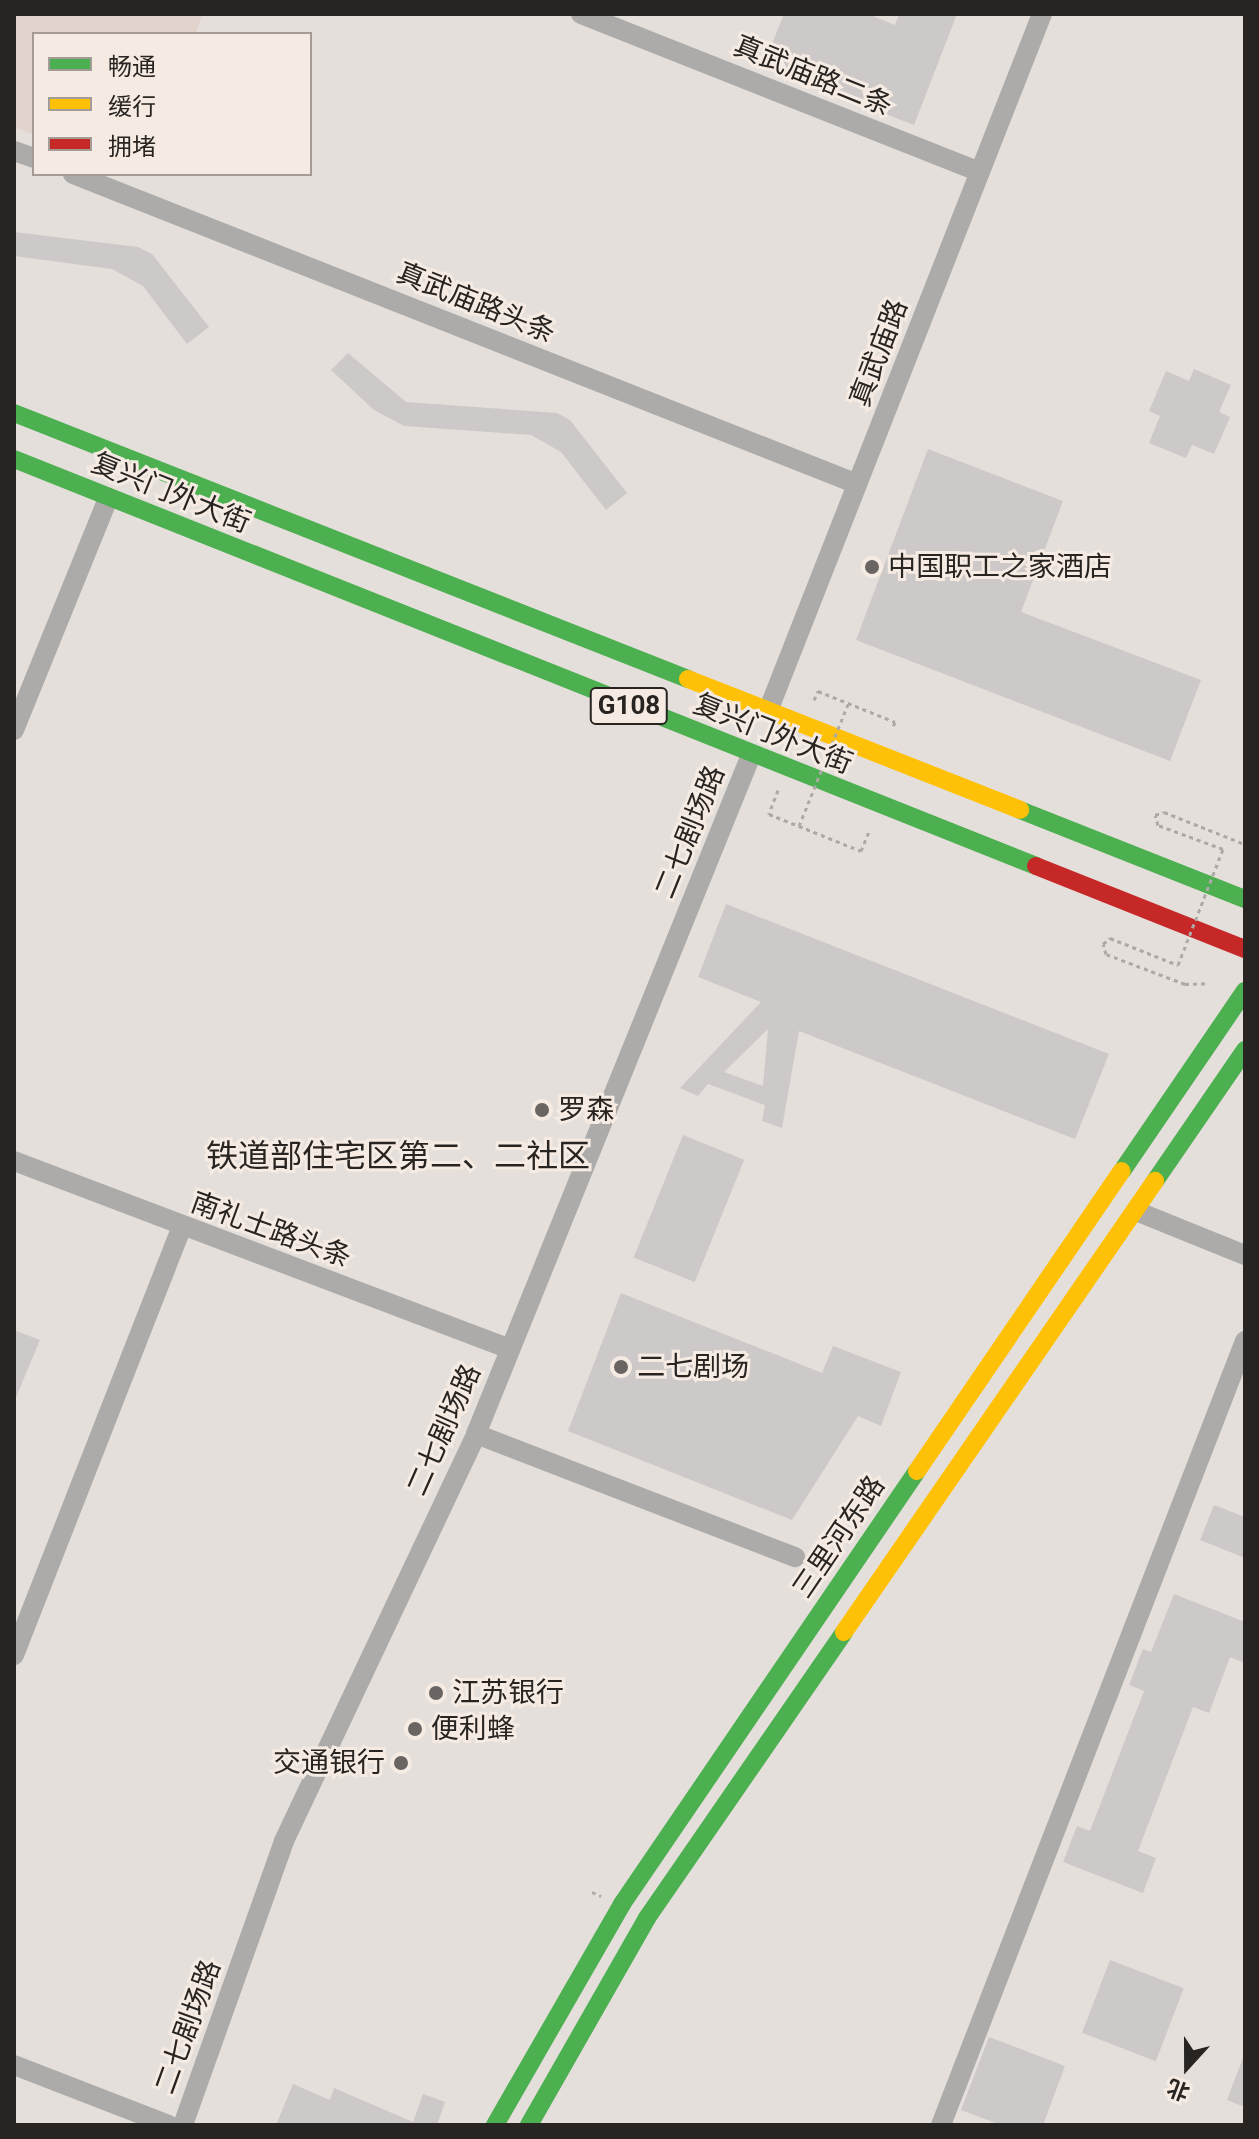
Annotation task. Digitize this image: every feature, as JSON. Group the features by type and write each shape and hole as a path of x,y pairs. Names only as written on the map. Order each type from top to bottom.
{"main road":[{"name":"复兴门外大街","path":"14,413 1245,899"},
{"name":"复兴门外大街","path":"14,459 751,755 1245,949"},
{"name":"三里河东路","path":"495,2125 622,1904 1245,991"},
{"name":"三里河东路","path":"529,2125 647,1918 1245,1050"}],"street":[{"name":"真武庙路二条","path":"581,14 980,172"},
{"name":"真武庙路","path":"768,711 1042,14"},
{"name":"真武庙路头条","path":"78,176 857,484"},
{"path":"14,730 108,498"},
{"name":"二七剧场路","path":"183,2125 284,1841 476,1434 751,755"},
{"name":"南礼士路头条","path":"14,1161 510,1349"},
{"path":"1136,1211 1245,1255"},
{"path":"14,1655 182,1227"},
{"path":"941,2125 1245,1341"},
{"path":"476,1434 795,1557"},
{"path":"14,2065 169,2125"}],"path":[{"path":"818,691 895,722"},
{"path":"799,826 848,704"},
{"path":"1208,983 1185,984 1106,954 1103,944 1110,938 1178,965 1223,849 1158,825 1155,815 1164,812 1245,844"},
{"path":"769,814 861,851"}],"shaded area":[{"path":"14,14 203,14 196,32 32,32 32,134 14,127"}],"building":[{"path":"784,14 868,14 895,25 899,14 957,14 914,125 763,66"},
{"path":"14,232 138,247 152,254 209,327 187,344 143,286 112,269 14,256"},
{"path":"348,353 406,402 557,413 570,420 627,493 606,510 561,452 531,435 404,426 374,410 331,370"},
{"path":"1194,369 1231,385 1219,412 1230,417 1214,454 1192,445 1186,458 1149,443 1160,416 1149,411 1166,371 1189,381"},
{"path":"928,449 1063,501 1021,612 1201,680 1170,761 856,640"},
{"path":"726,904 1109,1054 1075,1139 799,1031 782,1128 762,1121 765,1105 708,1084 698,1096 680,1088 761,1002 698,977","holes":["768,1029 763,1086 724,1072"]},
{"path":"683,1135 744,1160 695,1282 634,1257"},
{"path":"621,1293 822,1373 833,1346 901,1372 881,1426 858,1416 792,1520 568,1431"},
{"path":"14,1330 40,1340 14,1402"},
{"path":"1214,1505 1245,1517 1245,1558 1200,1540"},
{"path":"1174,1594 1245,1622 1245,1663 1230,1657 1209,1713 1193,1707 1138,1851 1156,1858 1143,1893 1063,1862 1077,1826 1090,1831 1144,1691 1129,1685 1143,1649 1151,1652"},
{"path":"1110,1960 1184,1988 1156,2061 1082,2033"},
{"path":"989,2037 1065,2066 1043,2125 1001,2125 961,2110"},
{"path":"1245,2055 1245,2107 1227,2100"},
{"path":"293,2084 330,2100 334,2088 413,2122 423,2094 445,2102 437,2125 276,2125"}],"traffic: fast":[{"path":"14,413 688,679"},
{"path":"14,459 1036,866"},
{"path":"1020,810 1245,899"},
{"path":"1122,1171 1245,991"},
{"path":"1155,1181 1245,1050"},
{"path":"495,2125 622,1904 917,1471"},
{"path":"529,2125 647,1918 844,1632"}],"traffic: slow":[{"path":"688,679 1020,810"},
{"path":"917,1471 1122,1171"},
{"path":"844,1632 1155,1181"}],"traffic: jam":[{"path":"1036,866 1245,949"}],"place":[{"name":"中国职工之家酒店","path":"872,567"},
{"name":"罗森","path":"542,1110"},
{"name":"二七剧场","path":"621,1367"},
{"name":"江苏银行","path":"436,1693"},
{"name":"便利蜂","path":"415,1729"},
{"name":"交通银行","path":"401,1763"}],"district":[{"name":"铁道部住宅区第二、二社区","path":"398,1156"}]}
